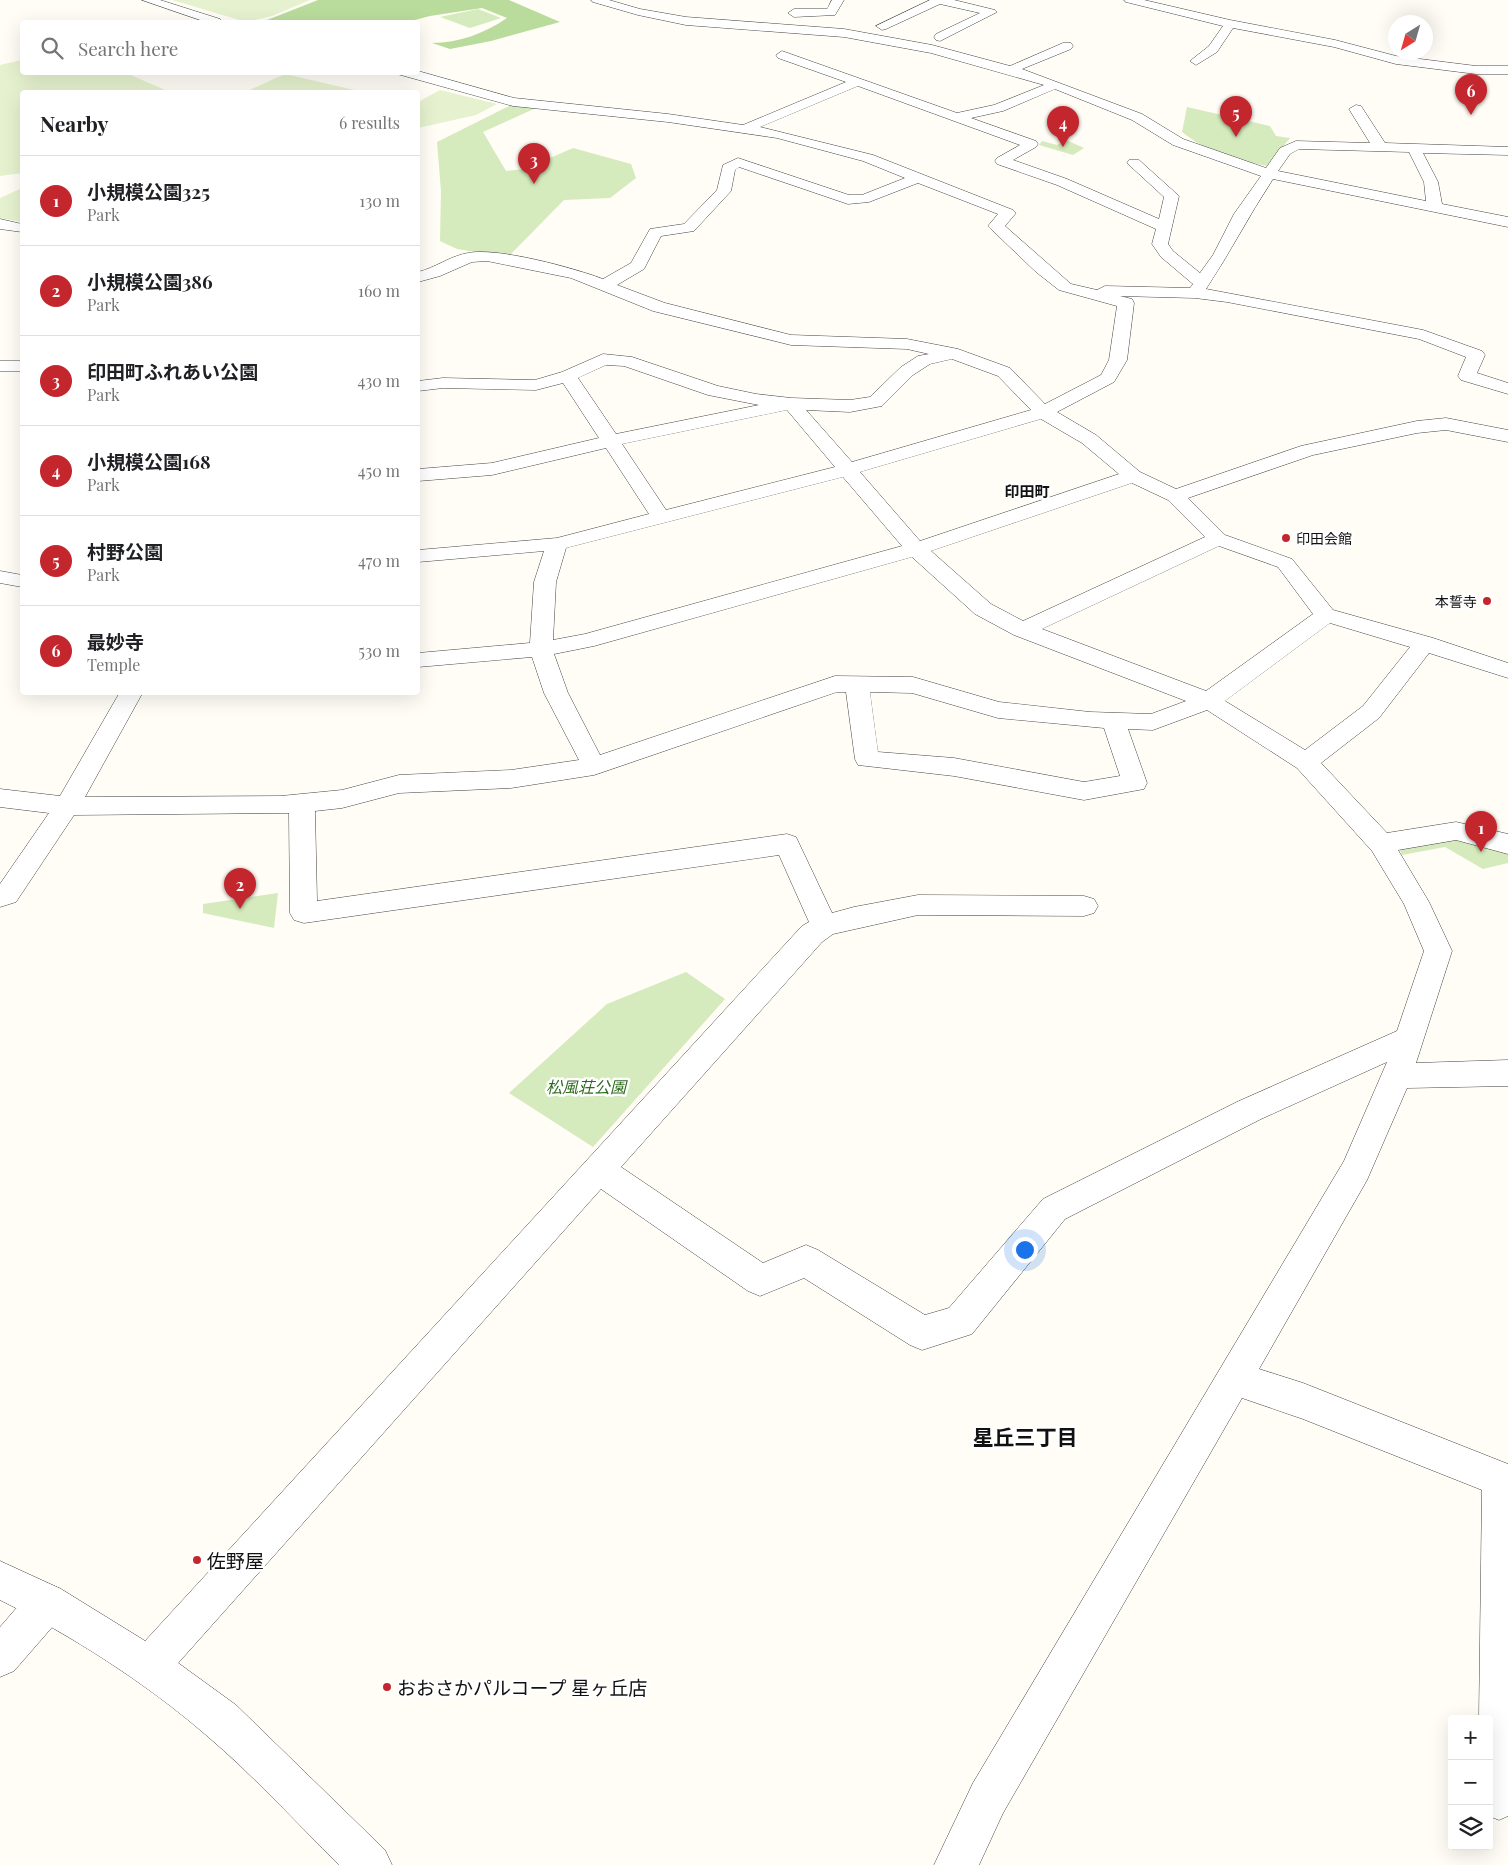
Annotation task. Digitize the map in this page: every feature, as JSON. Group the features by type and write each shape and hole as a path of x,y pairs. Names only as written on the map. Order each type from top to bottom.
{"street":[{"path":"148,0 210,20"},
{"path":"597,0 638,12 686,21 844,33 932,49 1012,70 1055,85 1137,117 1178,142 1270,174 1435,209 1508,222"},
{"path":"762,26 796,12 831,12 838,0"},
{"path":"902,30 878,25 940,0 991,12 936,36 958,42"},
{"path":"1130,0 1230,24 1335,44 1396,60 1476,70 1508,70"},
{"path":"1180,13 1192,0"},
{"path":"1196,61 1213,50 1230,24"},
{"path":"1012,70 1028,61 1067,46"},
{"path":"782,56 1031,144 1002,161 1062,182 1164,227"},
{"path":"1011,56 1028,61"},
{"path":"417,75 513,102 747,128 828,146 868,158 1008,213 996,226 1042,269 1073,290 1126,303 1118,360 1108,378 1043,412 847,470 660,516 557,544 420,556"},
{"path":"747,128 857,82"},
{"path":"956,117 998,108 1055,85"},
{"path":"1356,109 1380,147"},
{"path":"1198,288 1221,255 1242,214 1285,151 1296,145 1508,151"},
{"path":"1414,149 1431,182 1435,209"},
{"path":"605,285 638,266 655,232 689,228 724,191 728,168 738,162 848,200 864,199 919,177"},
{"path":"1134,163 1172,196 1160,244 1198,288"},
{"path":"0,224 20,228"},
{"path":"420,276 469,257 487,256 575,274 659,307 791,340 907,344 952,353 1004,372 1043,412 1089,439 1133,476 1175,496 1218,539 1285,563 1326,615 1350,620 1425,643 1508,671"},
{"path":"1073,290 1198,288 1236,298 1423,335 1476,355 1467,376 1508,389"},
{"path":"420,386 443,383 536,385 568,376 603,359 626,360 714,391 791,404 850,406 876,402 907,371 924,360 952,353"},
{"path":"0,366 20,366"},
{"path":"568,376 660,516"},
{"path":"420,474 492,470 610,440 791,404"},
{"path":"791,404 916,549 982,609 1022,630 1209,701 1306,762 1381,844 1416,902 1438,951 1397,1076 1356,1170 1236,1379 988,1798 956,1865"},
{"path":"1175,496 1308,450 1417,427 1446,424 1508,436"},
{"path":"420,660 541,649 586,640 916,549 1133,476"},
{"path":"1022,630 1218,539"},
{"path":"557,544 545,582 541,649 556,693 594,766"},
{"path":"0,577 20,581"},
{"path":"0,798 66,806 281,805 342,799 399,784 511,779 594,766 835,684 913,685 998,710 1113,721 1153,722 1209,701 1326,615"},
{"path":"1306,762 1371,712 1425,643"},
{"path":"857,684 867,759 954,767 1084,791 1135,782 1113,721"},
{"path":"0,897 7,895 66,806 130,695"},
{"path":"302,803 304,913 787,844 824,926"},
{"path":"1381,844 1456,831 1508,844"},
{"path":"149,1666 812,934 824,926 854,917 918,905 1084,906"},
{"path":"599,1170 760,1280 806,1261 922,1333 960,1322 1054,1209 1250,1110 1411,1038"},
{"path":"1397,1076 1508,1073"},
{"path":"1236,1379 1303,1401 1505,1481 1499,1799"},
{"path":"0,1580 47,1603 149,1666 221,1720 370,1865"},
{"path":"0,1657 47,1603"}],"green space":[{"path":"172,0 310,0 272,16 255,20 239,20"},
{"path":"318,0 509,0 560,22 491,41 450,49 432,43 442,43 471,36 507,18 482,8 415,20 267,20"},
{"path":"478,9 501,18 470,28 440,17"},
{"path":"20,60 20,75 131,75 165,90 20,90 20,173 0,176 0,65"},
{"path":"283,75 289,75 354,90 249,90"},
{"path":"440,90 497,104 476,115 420,128 420,101"},
{"path":"513,104 538,107 483,132 506,171 525,169 573,148 631,164 636,178 610,198 564,200 508,257 457,249 440,241 441,191 437,142"},
{"path":"1187,107 1270,126 1276,136 1290,138 1267,166 1222,155 1203,146 1182,132"},
{"path":"1066,140 1084,148 1073,155 1039,145 1042,141 1057,145"},
{"path":"20,189 20,222 0,218 0,198"},
{"path":"1461,837 1508,850 1508,863 1483,869 1445,847 1402,855 1398,847"},
{"path":"278,893 274,928 203,913 203,904"},
{"name":"松風荘公園","path":"686,972 725,999 593,1147 509,1093 607,1004"}],"place":[{"name":"最妙寺","path":"1471,115"},
{"name":"村野公園","path":"1236,137"},
{"name":"小規模公園168","path":"1063,147"},
{"name":"印田町ふれあい公園","path":"534,184"},
{"name":"印田会館","path":"1286,538"},
{"name":"本誓寺","path":"1487,601"},
{"name":"小規模公園325","path":"1481,852"},
{"name":"小規模公園386","path":"240,909"},
{"name":"佐野屋","path":"197,1560"},
{"name":"おおさかパルコープ 星ヶ丘店","path":"387,1687"}],"district":[{"name":"印田町","path":"1027,491"},
{"name":"星丘三丁目","path":"1025,1436"}]}
